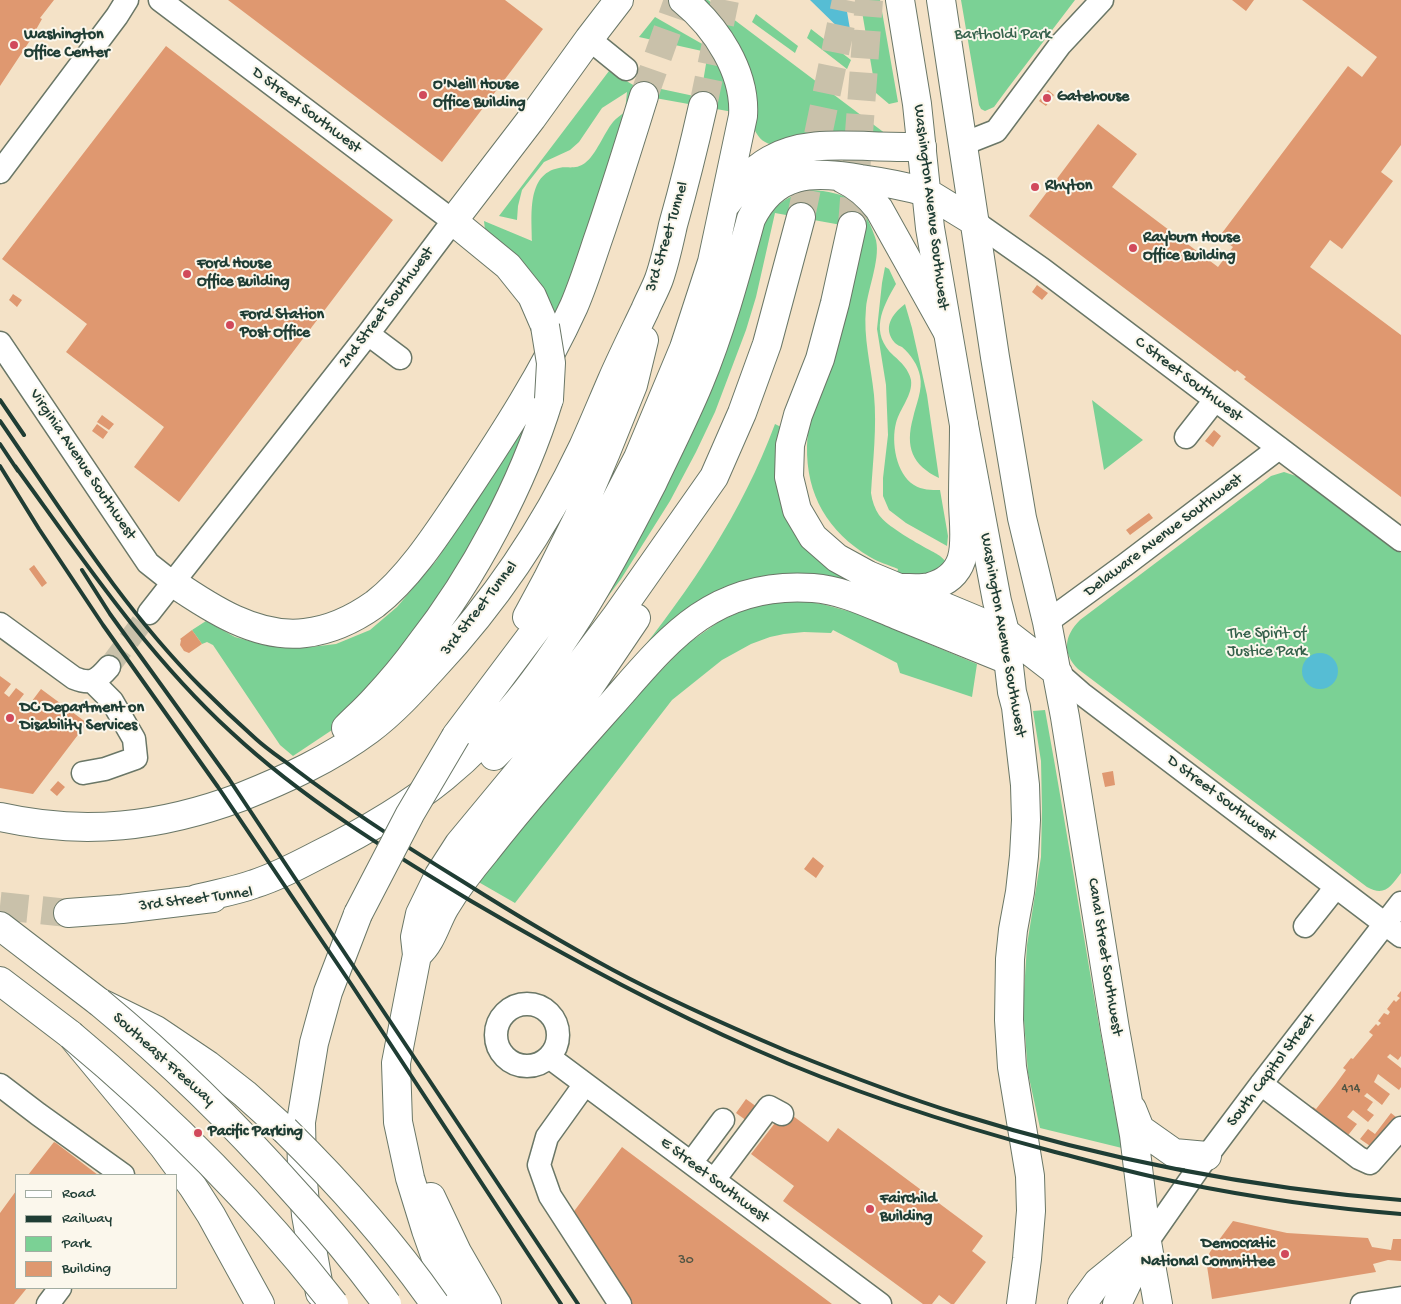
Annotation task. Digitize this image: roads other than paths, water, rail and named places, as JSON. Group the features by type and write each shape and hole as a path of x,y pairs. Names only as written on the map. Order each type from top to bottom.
{"main road":[{"name":"2nd Street Southwest","path":"453,222 619,0"},
{"path":"456,736 553,607 579,568 620,495 645,442 684,348 712,262 744,106 737,75 722,45 712,29 699,14 683,0"},
{"name":"Washington Avenue Southwest","path":"900,0 917,104 930,228 964,425 997,601 1005,632 1025,785 1024,856 1010,959 1009,1020 1012,1068 1030,1176 1031,1211 1021,1304"},
{"path":"940,0 1022,518 1058,673"},
{"path":"172,582 222,613 241,622 264,629 288,633 304,633 346,622 359,615 376,603 403,577 451,513 483,466 556,343 574,305 608,212 644,96"},
{"name":"3rd Street Tunnel","path":"0,817 43,826 79,828 115,826 180,817 271,785 312,766 370,729 396,707 447,654 488,604 514,568 550,510 583,448 612,379 658,280 703,106"},
{"path":"725,206 741,184 758,168 770,160 796,150 831,145 922,147 963,144"},
{"path":"196,899 254,884 281,873 334,847 396,812 444,777 476,749 518,703 562,642 597,588 628,533 677,434 700,381 731,290 751,219 764,198 775,188 798,177 832,174 897,184 926,192 975,222"},
{"path":"832,174 858,187 870,197 879,209 947,332"},
{"name":"3rd Street Tunnel","path":"68,913 122,909 259,893 336,865 369,848 403,828 470,779 572,675 615,618 714,477 742,413 768,344 801,217"},
{"path":"312,766 420,646 468,576 490,538 521,474 549,399 551,364 545,326 532,296 508,266 453,222"},
{"path":"852,226 835,304 820,358 798,415 790,445 789,477 797,510 813,537 837,558 868,575 1005,632 1058,673"},
{"path":"322,1304 306,1215 302,1170 301,1122 314,1043 326,1001 358,914 410,814 513,642 578,518 633,385 658,280"},
{"path":"900,588 928,588 946,580 954,572 964,552 964,425"},
{"path":"460,1304 437,1260 420,1213 398,1122 396,1062 417,955 415,937 420,914 439,875 459,844 590,686 669,568 714,477"},
{"path":"417,955 425,948 445,908 465,878 486,850 565,757 673,637 700,616 731,599 763,590 790,587 814,588 840,593 1008,660 1058,673"},
{"name":"Canal Street Southwest","path":"1058,673 1134,1135 1147,1242 1158,1304"},
{"name":"Southeast Freeway","path":"0,926 99,1002 189,1082 268,1161 316,1215 387,1304"},
{"path":"0,981 71,1035 133,1088 211,1163 284,1243 334,1304"},
{"path":"99,1002 149,1027 179,1045 226,1078 266,1112 352,1200 398,1254 435,1304"},
{"path":"71,1035 163,1146 188,1180 220,1230 260,1304"},
{"path":"396,1062 406,1119 424,1180 457,1252 486,1304"},
{"path":"1127,1095 1140,1129 1174,1153 1207,1156"},
{"path":"1082,1304 1098,1282 1147,1242"},
{"path":"1117,1304 1147,1242"}],"street":[{"path":"0,172 127,0"},
{"name":"D Street Southwest","path":"160,0 453,222"},
{"path":"963,144 996,131 1060,45 1102,0"},
{"path":"589,39 626,69"},
{"name":"2nd Street Southwest","path":"149,613 368,334 453,222"},
{"name":"C Street Southwest","path":"975,222 1042,269 1401,540"},
{"path":"368,334 400,358"},
{"name":"Virginia Avenue Southwest","path":"0,343 148,563 172,582"},
{"path":"1186,437 1215,400"},
{"name":"Delaware Avenue Southwest","path":"1047,622 1125,566 1279,448"},
{"path":"0,624 74,678 85,682 100,674 110,700 134,739 136,758 105,769 83,773"},
{"name":"D Street Southwest","path":"1058,673 1082,694 1393,930"},
{"path":"1305,926 1336,887"},
{"name":"South Capitol Street","path":"1147,1242 1207,1156 1261,1084 1393,930 1401,903"},
{"name":"E Street Southwest","path":"549,1057 880,1304"},
{"path":"585,1084 547,1137 540,1166 550,1196 620,1304"},
{"path":"1261,1084 1359,1158 1370,1163 1401,1128"},
{"path":"0,1085 122,1174"},
{"path":"714,1180 769,1107 782,1114"},
{"path":"691,1163 723,1120"},
{"path":"48,1304 59,1289"},
{"path":"1362,1304 1401,1298"}],"water":[{"path":"810,0 845,0 852,41"},
{"path":"1320,653 1327,654 1333,658 1337,664 1337,678 1333,684 1327,688 1320,689 1313,688 1307,684 1303,678 1302,671 1303,664 1307,658 1313,654"}],"tunnel":[{"path":"644,96 678,0"},
{"path":"703,106 725,0"},
{"path":"801,217 846,0"},
{"path":"852,226 869,0"},
{"path":"109,667 149,613"},
{"path":"0,906 68,913"}],"railway":[{"path":"0,400 24,435"},
{"path":"0,421 119,592 172,657 221,707 265,747 336,799 419,854 555,938 677,1002 787,1051 916,1100 959,1114 1068,1145 1178,1169 1289,1188 1401,1200"},
{"path":"0,444 18,471"},
{"path":"0,466 39,529 103,625 218,787 351,984 561,1304"},
{"path":"15,466 90,570 143,638 200,702 231,732 287,780 347,823 471,901 575,960 717,1033 791,1065 865,1093 979,1131 1166,1180 1292,1202 1401,1214"},
{"path":"82,570 110,614 229,779 578,1304"}],"place":[{"name":"Washington Office Center","path":"14,45"},
{"name":"O'Neill House Office Building","path":"423,95"},
{"name":"Gatehouse","path":"1047,98"},
{"name":"Rhyton","path":"1035,187"},
{"name":"Rayburn House Office Building","path":"1133,248"},
{"name":"Ford House Office Building","path":"187,274"},
{"name":"Ford Station Post Office","path":"230,325"},
{"name":"DC Department on Disability Services","path":"10,718"},
{"name":"Pacific Parking","path":"198,1133"},
{"name":"Fairchild Building","path":"870,1209"},
{"name":"Democratic National Committee","path":"1285,1254"}],"park label":[{"name":"Bartholdi Park","path":"1003,36"},
{"name":"The Spirit of Justice Park","path":"1267,644"}]}
